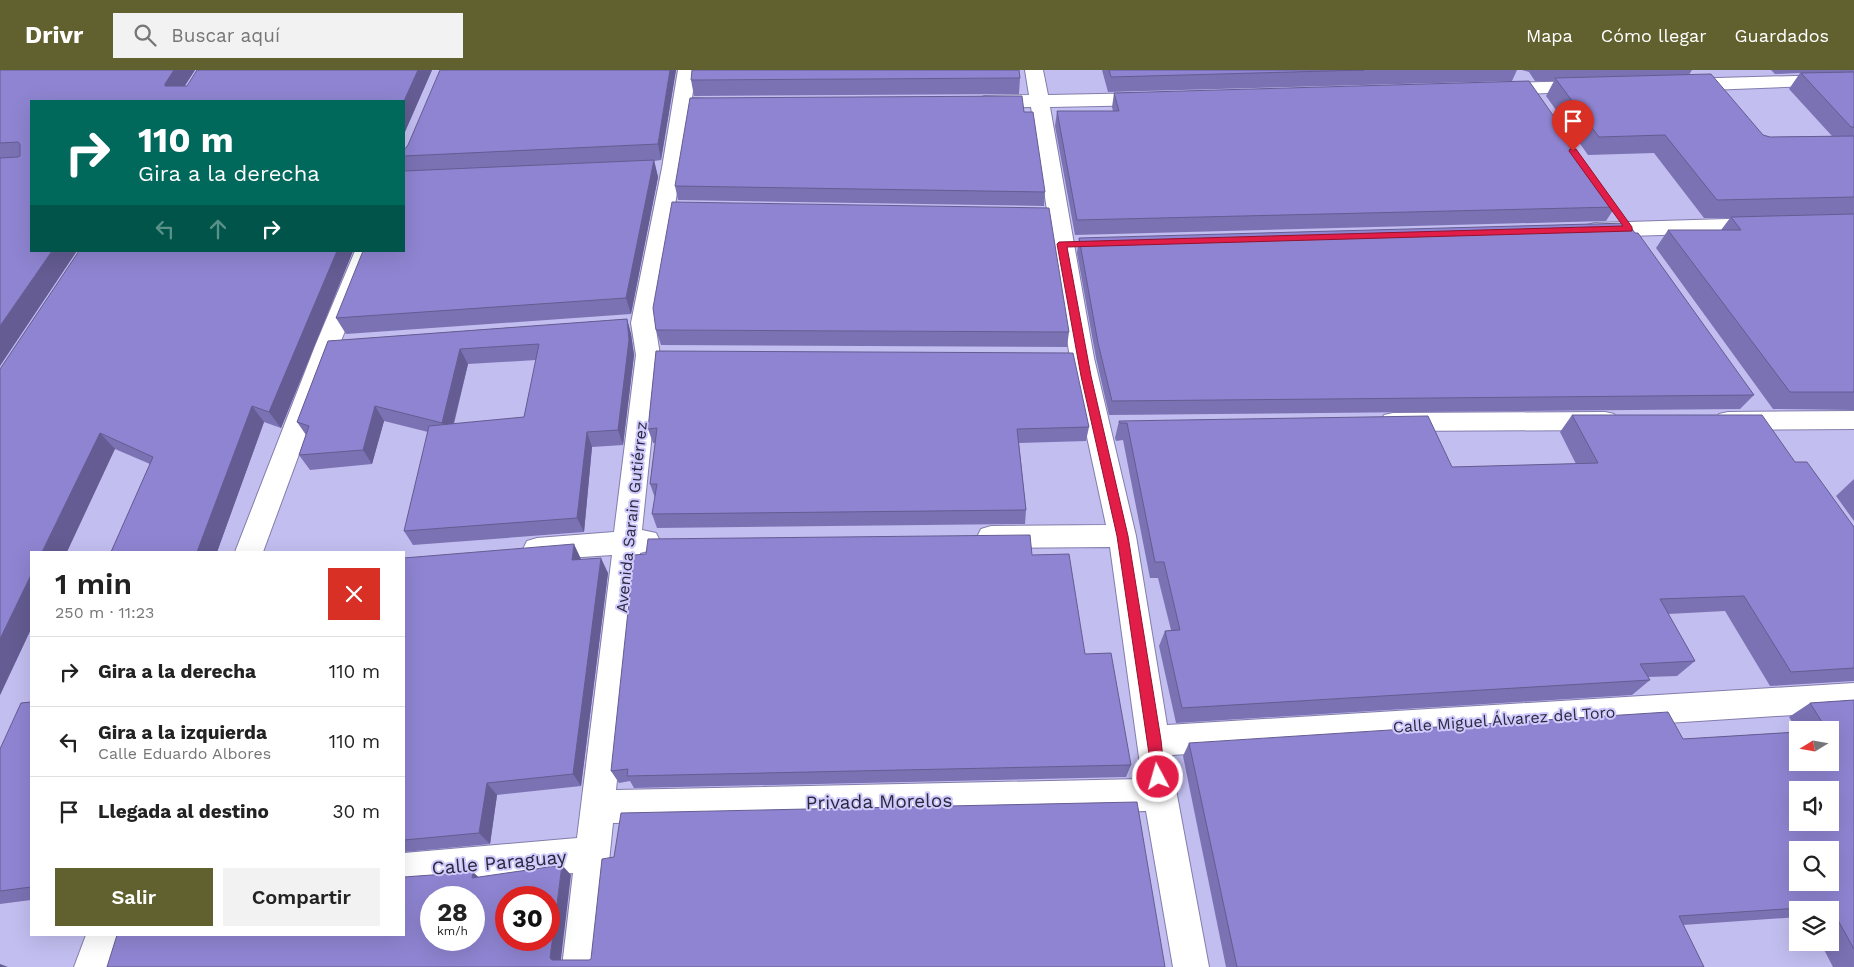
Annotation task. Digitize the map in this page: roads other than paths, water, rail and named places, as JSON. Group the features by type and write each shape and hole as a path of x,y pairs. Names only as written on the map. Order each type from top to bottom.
{"street":[{"name":"Avenida Sarain Gutiérrez","path":"580,967 628,541 658,355 633,324 673,208 662,169 682,104 687,70"},
{"path":"1034,70 1040,102 1047,215 1072,244 1072,358 1097,427 1122,536 1154,740 1160,795 1191,967"},
{"path":"1478,90 1521,79 1606,86"},
{"path":"1521,79 1545,112"},
{"path":"1666,85 1842,79"},
{"path":"971,102 1170,98"},
{"path":"682,104 742,104"},
{"path":"1612,206 1646,253"},
{"path":"1579,230 1776,225"},
{"path":"249,551 337,346 366,252"},
{"path":"1747,397 1781,444"},
{"path":"1705,421 1854,420"},
{"path":"1369,423 1626,421"},
{"path":"1097,427 1126,426"},
{"path":"964,538 1122,536"},
{"path":"511,551 628,541 668,541"},
{"name":"Calle Miguel Álvarez del Toro","path":"1154,740 1854,696"},
{"name":"Privada Morelos","path":"598,807 1160,795"},
{"name":"Calle Paraguay","path":"405,870 594,854"},
{"path":"92,967 104,936"}]}
